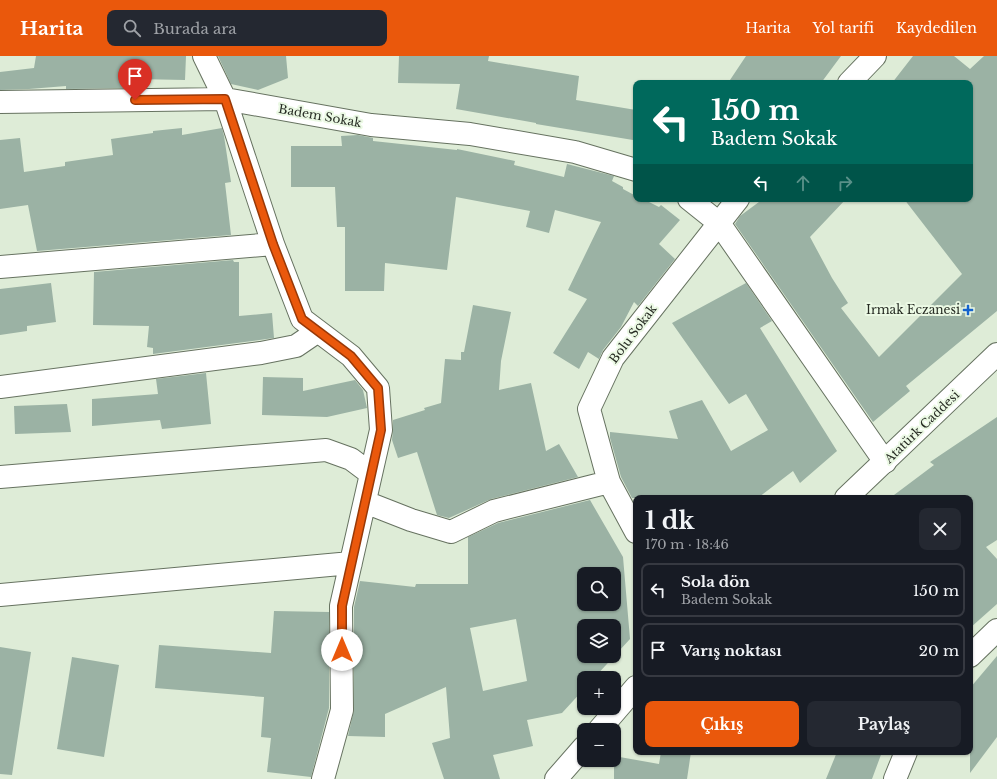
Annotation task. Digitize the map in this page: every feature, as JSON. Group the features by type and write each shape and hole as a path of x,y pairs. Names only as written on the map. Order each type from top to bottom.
{"street":[{"path":"204,56 225,99 273,244 302,319 351,356 378,388 381,430 342,606 342,710 323,779"},
{"path":"852,80 875,56"},
{"name":"Badem Sokak","path":"0,102 225,99 371,125 470,134 575,152 633,169"},
{"path":"693,202 719,223 885,462"},
{"name":"Bolu Sokak","path":"633,526 609,482 589,409 613,358 736,202"},
{"path":"0,267 273,244"},
{"path":"0,387 261,353 296,346 318,331"},
{"name":"Atatürk Caddesi","path":"857,494 885,462 997,354"},
{"path":"0,477 326,450 351,459 371,474"},
{"path":"365,502 411,520 452,532 494,511 609,482"},
{"path":"0,595 351,563"},
{"path":"973,653 997,630"},
{"path":"605,723 633,690"},
{"path":"556,779 577,755"},
{"path":"895,779 905,755"}],"building":[{"path":"36,56 186,56 185,80 135,79 136,88 66,89 66,86 0,90 0,72 34,68"},
{"path":"218,56 286,56 288,78 258,90 231,84"},
{"path":"399,56 489,56 488,61 579,76 576,100 633,110 633,140 456,109 460,84 398,83"},
{"path":"746,56 841,56 823,80 730,80"},
{"path":"913,56 954,56 970,69 984,56 997,56 997,311 906,386 910,391 873,422 735,224 740,216 759,202 843,202 810,237 832,278 848,303 841,308 879,357 962,274 906,202 973,202 973,80 894,80"},
{"path":"182,128 182,135 222,128 231,182 225,183 231,235 37,251 28,205 0,209 0,140 20,138 24,172 65,166 65,162 113,155 111,139 153,133 153,131"},
{"path":"358,135 373,138 373,141 457,149 515,161 514,165 564,177 567,164 614,176 612,181 633,194 633,202 649,202 659,207 661,205 680,220 659,244 675,259 638,306 634,302 621,327 603,350 599,359 588,352 579,369 553,353 587,299 568,290 601,222 555,210 549,233 526,227 530,211 456,197 447,270 385,263 384,291 345,291 345,227 337,227 335,187 291,187 291,146 342,146 341,136"},
{"path":"233,260 234,262 239,262 239,316 272,313 274,338 153,354 153,348 147,347 149,326 93,325 94,272"},
{"path":"51,283 56,322 27,326 27,331 0,335 0,289"},
{"path":"746,283 772,321 760,328 837,451 800,483 793,471 762,495 633,495 632,498 621,477 610,438 610,432 678,439 669,411 702,400 731,451 768,430 746,394 729,404 672,323"},
{"path":"473,305 511,312 501,361 499,390 531,383 546,451 559,444 578,477 491,499 449,518 437,515 417,452 398,458 392,440 393,420 425,410 424,408 441,403 445,359 461,360 461,352 464,352"},
{"path":"206,373 211,424 162,429 160,420 92,426 92,399 158,394 156,379"},
{"path":"263,377 303,378 303,391 355,380 363,390 367,408 327,417 262,415"},
{"path":"67,404 71,432 15,434 14,406"},
{"path":"997,417 997,540 986,547 997,559 997,604 973,625 973,495 894,495 934,465 930,462"},
{"path":"590,500 623,557 630,639 621,649 621,619 577,619 577,663 608,663 600,671 577,671 577,697 562,713 527,720 533,746 493,755 500,779 444,779 432,743 450,738 446,687 385,714 385,737 348,736 354,710 354,607 360,581 415,587 416,584 468,584 468,537 498,523","holes":["516,619 527,681 483,691 470,628"]},
{"path":"274,611 329,612 329,708 311,777 267,772 271,738 261,737 264,697 155,688 159,645 271,653"},
{"path":"0,647 31,652 12,775 0,774"},
{"path":"997,656 997,737 970,773 970,755 973,755 973,684"},
{"path":"72,657 119,665 104,757 57,749"},
{"path":"660,755 691,755 687,779 614,779 614,767 621,767 621,757 659,764"},
{"path":"836,755 881,755 872,779 826,779"}],"place":[{"name":"Irmak Eczanesi","path":"968,310"}],"route":[{"path":"135,100 225,99 273,244 302,319 351,356 378,388 381,430 342,606 342,650"}]}
